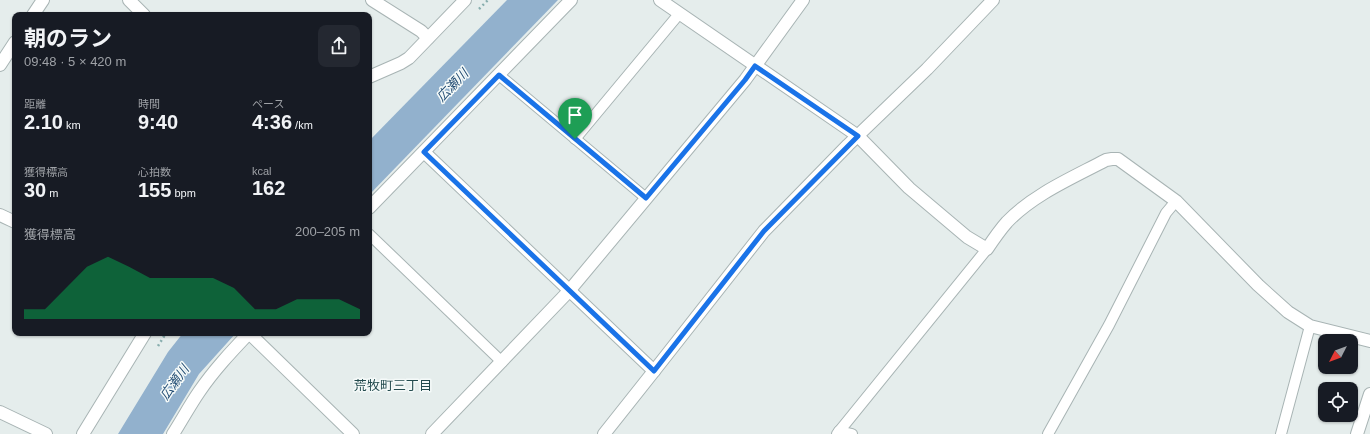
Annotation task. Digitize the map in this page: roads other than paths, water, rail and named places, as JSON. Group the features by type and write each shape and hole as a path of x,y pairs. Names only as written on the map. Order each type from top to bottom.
{"street":[{"path":"35,12 43,0"},
{"path":"129,0 141,12"},
{"path":"372,0 421,31 428,38"},
{"path":"372,76 406,60 465,0"},
{"path":"372,205 572,0"},
{"path":"660,0 858,136 909,188 967,236 987,249 997,234 1017,213 1058,185 1106,160 1118,159 1176,201 1267,294 1288,312 1310,326 1370,341"},
{"path":"432,434 569,291 745,80 803,0"},
{"path":"604,434 764,231 927,69 993,0"},
{"path":"0,65 12,47"},
{"path":"424,152 654,371"},
{"path":"0,215 12,221"},
{"path":"83,434 143,336"},
{"path":"173,434 199,392 228,355 246,336"},
{"path":"252,336 353,434"},
{"path":"1357,434 1370,394"},
{"path":"0,412 46,434"}],"lane":[{"path":"575,139 679,14"},
{"path":"499,75 646,198"},
{"path":"1048,434 1109,325 1166,213 1176,201"},
{"path":"372,237 502,362"},
{"path":"838,432 987,249"},
{"path":"1281,434 1310,326"},
{"path":"838,432 852,434"}],"water":[{"name":"広瀬川","path":"507,0 558,0 372,192 372,138"},
{"name":"広瀬川","path":"181,336 233,336 199,374 163,434 118,434 168,352"}],"district":[{"name":"荒牧町三丁目","path":"393,385"}]}
